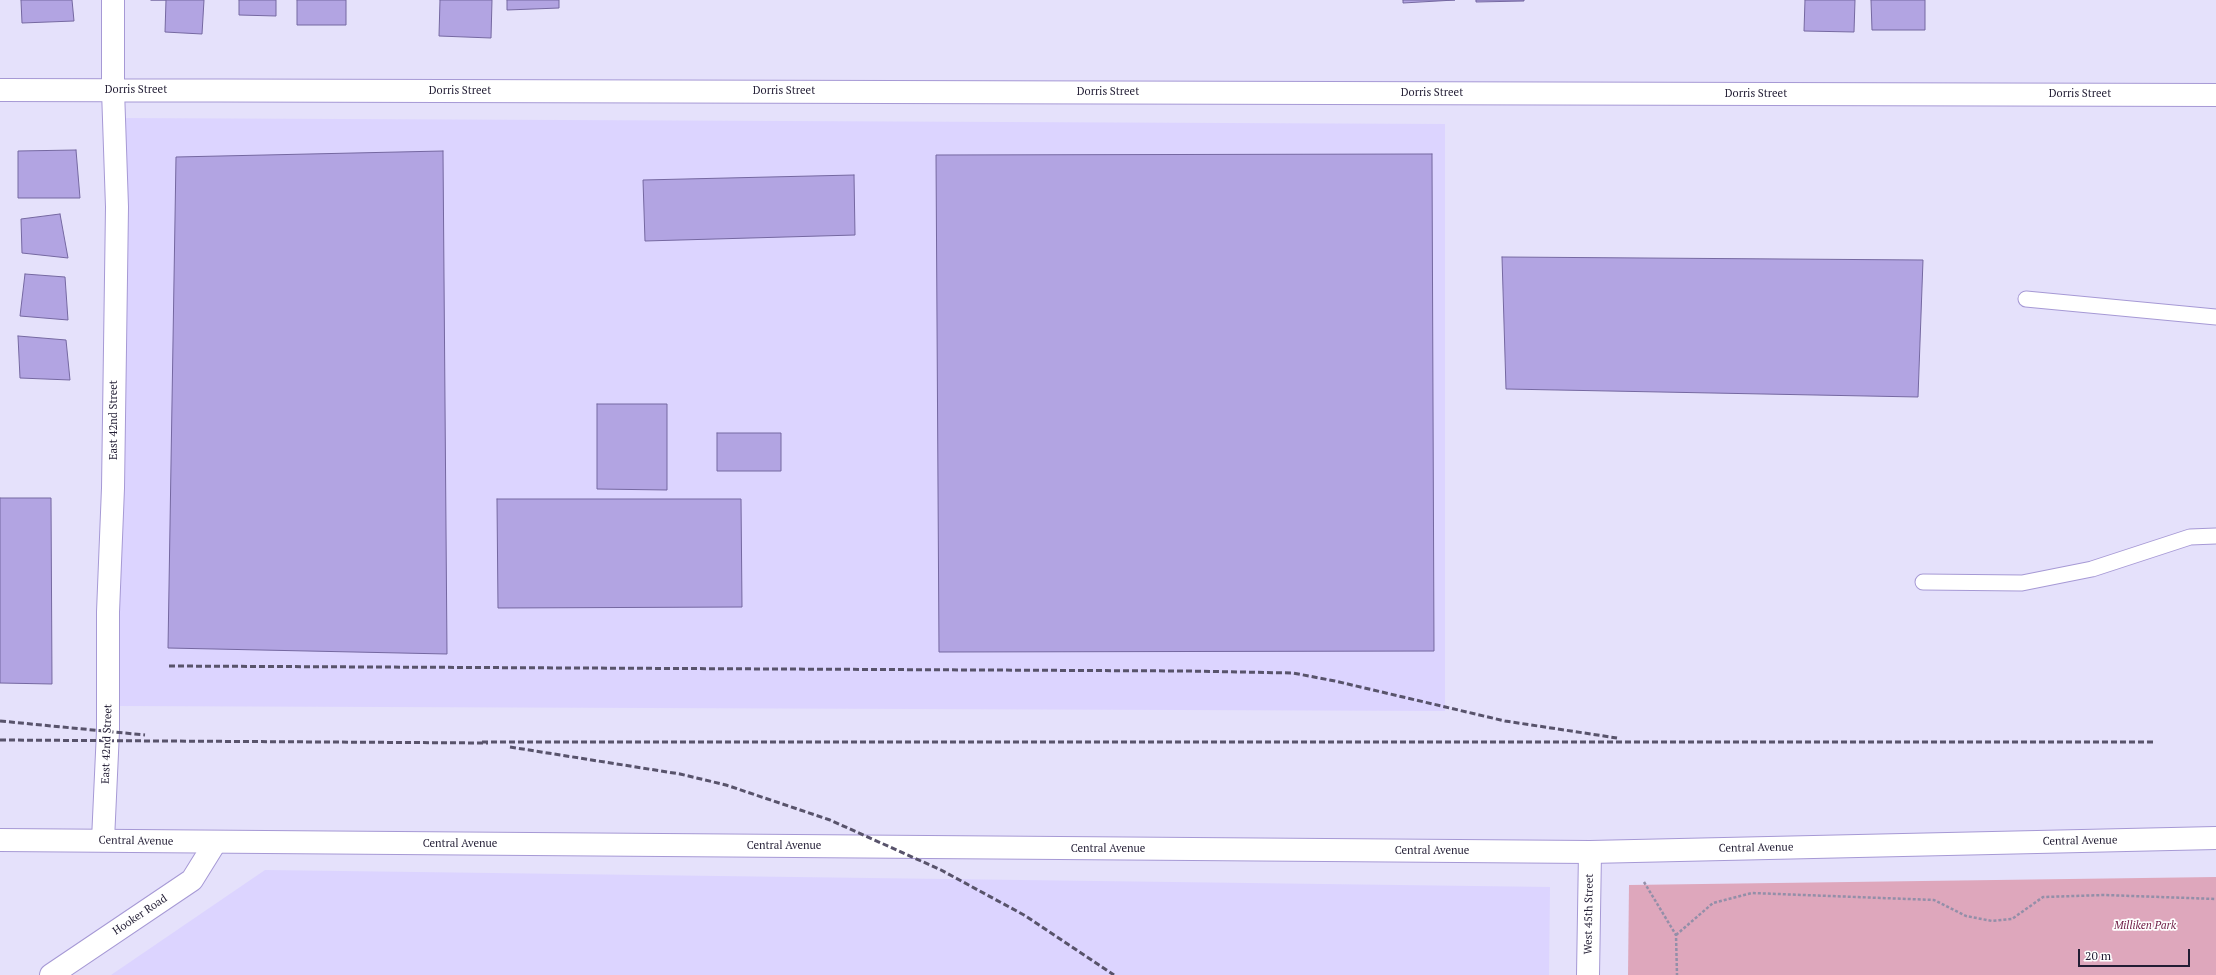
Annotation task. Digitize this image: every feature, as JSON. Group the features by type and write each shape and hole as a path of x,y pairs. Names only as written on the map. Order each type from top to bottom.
{"street":[{"name":"East 42nd Street","path":"103,840 108,731 108,612 113,488 117,207 113,90 113,0"},
{"name":"Dorris Street","path":"0,90 2216,95"},
{"name":"Central Avenue","path":"0,840 103,840 215,843 1590,852 2216,838"},
{"name":"Hooker Road","path":"51,975 192,880 215,843"},
{"name":"West 45th Street","path":"1588,975 1590,852"}],"lane":[{"path":"2026,299 2216,317"},
{"path":"1923,582 2022,584 2092,569 2190,537 2216,536"}],"path":[{"path":"1625,851 1676,935 1677,975"},
{"path":"1676,935 1713,903 1752,893 1934,900 1966,916 1992,921 2012,919 2043,897 2104,895 2216,899"}],"shaded area":[{"path":"120,118 1445,124 1445,711 119,706"},
{"path":"265,870 1550,887 1549,975 111,975"}],"green space":[{"name":"Milliken Park","path":"2216,877 2216,975 1628,975 1629,885"}],"building":[{"path":"21,0 72,0 74,21 22,23"},
{"path":"166,0 204,0 202,34 165,32"},
{"path":"239,0 276,0 276,16 239,15"},
{"path":"297,0 346,0 346,25 297,25"},
{"path":"440,0 492,0 491,38 439,36"},
{"path":"507,0 559,0 559,8 507,10"},
{"path":"1403,0 1455,0 1403,3"},
{"path":"1476,0 1524,0 1524,1 1476,2"},
{"path":"1805,0 1855,0 1854,32 1804,31"},
{"path":"1871,0 1925,0 1925,30 1872,30"},
{"path":"76,150 80,198 18,198 18,151"},
{"path":"443,151 447,654 168,648 176,157"},
{"path":"1432,154 1434,651 939,652 936,155"},
{"path":"854,175 855,235 645,241 643,180"},
{"path":"60,214 68,258 22,253 21,219"},
{"path":"1502,257 1923,260 1918,397 1506,389"},
{"path":"25,274 65,277 68,320 20,316"},
{"path":"18,336 66,340 70,380 20,378"},
{"path":"597,404 667,404 667,490 597,489"},
{"path":"717,433 781,433 781,471 717,471"},
{"path":"0,498 51,498 52,684 0,683"},
{"path":"497,499 741,499 742,607 498,608"}],"railway":[{"path":"169,666 1186,671 1293,673 1335,681 1505,721 1617,738"},
{"path":"0,721 145,735"},
{"path":"0,740 488,743"},
{"path":"482,742 2156,742"},
{"path":"510,747 680,774 726,785 830,820 941,870 1024,915 1114,975"}]}
